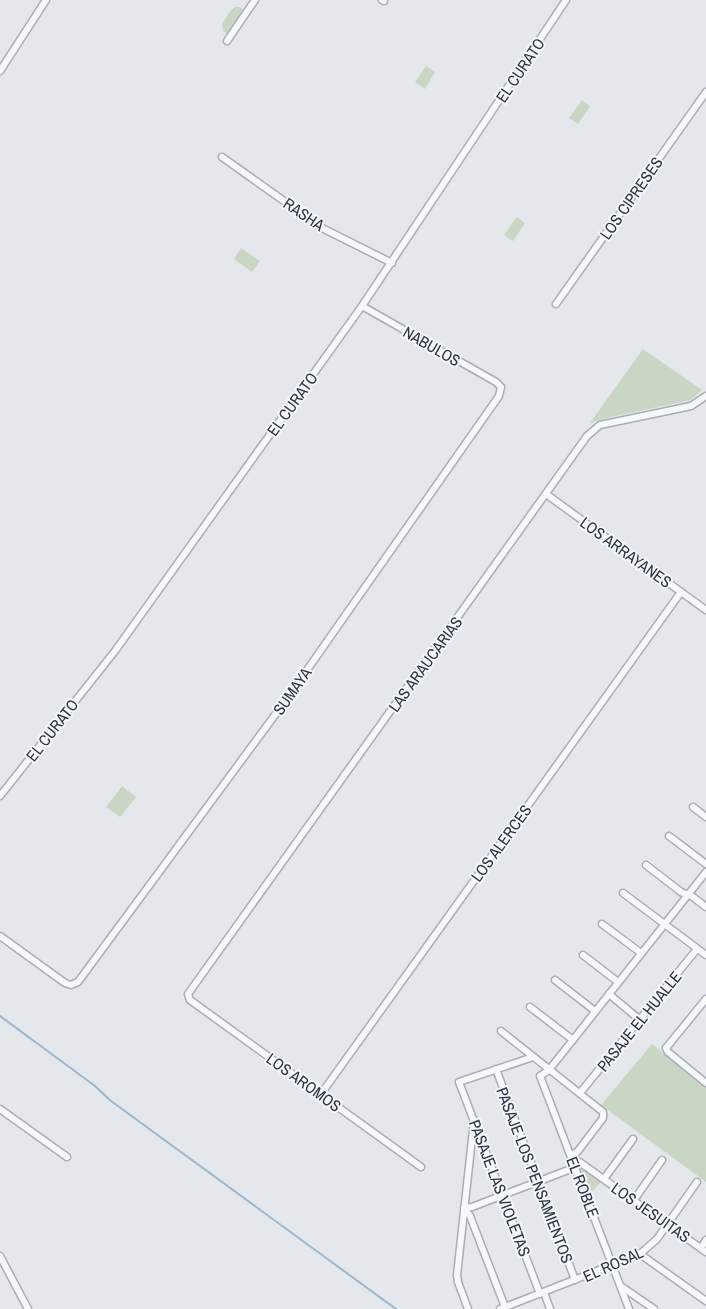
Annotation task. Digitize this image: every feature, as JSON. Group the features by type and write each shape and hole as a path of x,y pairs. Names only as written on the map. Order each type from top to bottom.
{"street":[{"path":"0,72 46,0"},
{"path":"227,41 255,0"},
{"name":"EL CURATO","path":"0,796 115,651 362,306 566,0"},
{"name":"LOS CIPRESES","path":"556,304 706,92"},
{"name":"RASHA","path":"222,157 322,228 392,263"},
{"name":"NABULOS","path":"362,306 496,382 501,387"},
{"name":"SUMAYA","path":"0,936 66,983 71,985 79,981 286,700 499,396 501,387"},
{"name":"LAS ARAUCARIAS","path":"188,996 587,436 595,428 605,423 690,406 706,396"},
{"name":"LOS ARRAYANES","path":"546,494 706,610"},
{"name":"LOS ALERCES","path":"321,1094 681,592"},
{"path":"693,807 706,817"},
{"path":"669,836 706,864"},
{"path":"646,864 681,892 706,907"},
{"path":"549,1070 706,872"},
{"path":"623,893 706,955"},
{"path":"602,924 641,953"},
{"name":"PASAJE EL HUALLE","path":"580,1094 698,949"},
{"path":"583,956 618,982"},
{"path":"555,980 595,1011"},
{"path":"609,994 640,1020"},
{"name":"LOS AROMOS","path":"188,996 190,1000 421,1167"},
{"path":"706,999 666,1048 668,1052 706,1083"},
{"path":"530,1007 573,1040"},
{"path":"501,1031 603,1112 603,1118 578,1151 571,1156"},
{"path":"496,1069 533,1057"},
{"name":"PASAJE LAS VIOLETAS","path":"496,1069 459,1082 550,1309"},
{"name":"PASAJE LOS PENSAMIENTOS","path":"496,1069 575,1280"},
{"name":"EL ROBLE","path":"549,1070 540,1076 630,1309"},
{"path":"0,1109 67,1157"},
{"path":"468,1309 457,1278 474,1119"},
{"path":"604,1179 633,1139"},
{"name":"LOS JESUITAS","path":"571,1156 703,1250"},
{"path":"634,1200 662,1160"},
{"path":"464,1208 472,1207 576,1168"},
{"name":"EL ROSAL","path":"503,1308 640,1254 653,1243 697,1182"},
{"path":"464,1208 470,1216 503,1308"},
{"path":"703,1250 706,1240"},
{"path":"640,1254 706,1301"},
{"path":"0,1256 28,1309"},
{"path":"621,1286 654,1309"}],"green space":[{"path":"235,7 240,7 244,10 228,34 223,31 222,24"},
{"path":"426,66 435,72 425,89 415,82"},
{"path":"582,100 590,106 578,124 569,118"},
{"path":"517,217 525,223 513,241 504,235"},
{"path":"241,248 260,261 252,272 234,259"},
{"path":"643,349 702,390 691,400 590,423"},
{"path":"122,786 136,797 120,817 106,807"},
{"path":"652,1044 706,1087 706,1182 601,1105"},
{"path":"581,1169 601,1182 590,1194"}],"waterway":[{"path":"0,1016 95,1086 111,1101 396,1309"}]}
